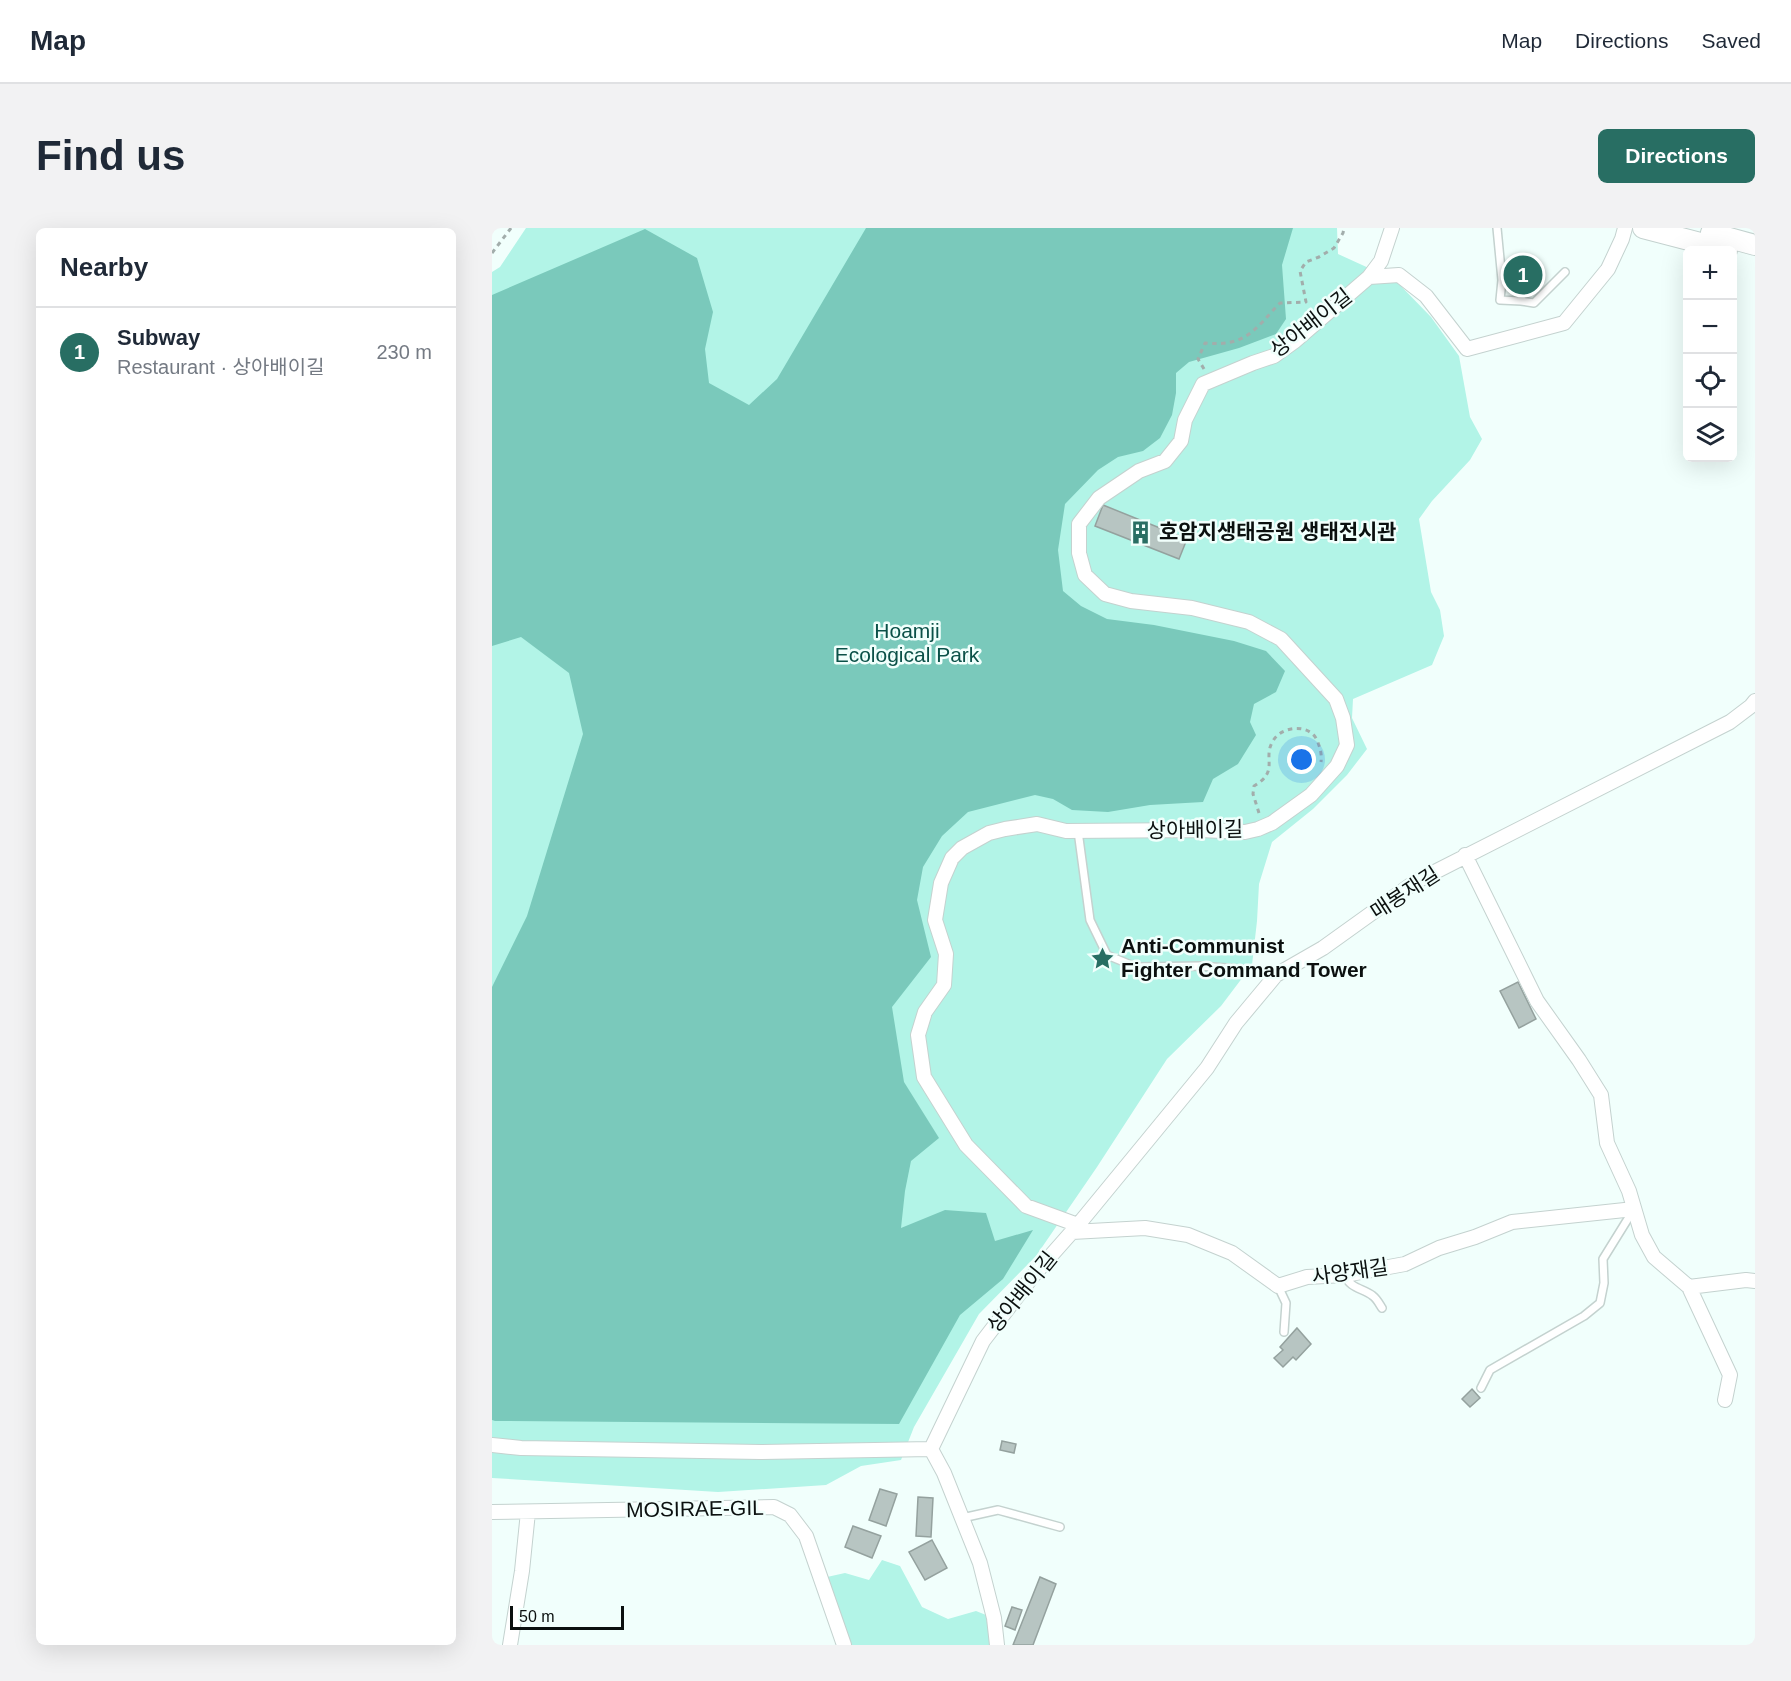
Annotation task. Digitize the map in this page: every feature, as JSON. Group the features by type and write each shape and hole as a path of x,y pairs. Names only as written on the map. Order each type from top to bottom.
{"main road":[{"path":"1643,228 1712,246"},
{"path":"1690,228 1755,245"},
{"path":"1737,253 1755,258"}],"street":[{"name":"상아배이길","path":"931,1449 983,1341 1032,1277 1075,1229 1026,1206 966,1145 924,1077 918,1035 925,1012 944,985 946,954 936,920 940,883 952,858 962,848 989,834 1005,829 1036,824 1066,831 1245,832 1258,829 1272,823 1311,795 1337,766 1347,745 1343,718 1336,699 1281,639 1249,622 1238,619 1192,608 1131,601 1105,594 1085,574 1079,553 1079,524 1099,498 1139,471 1165,461 1181,441 1185,420 1203,384 1253,363 1274,357 1369,277 1381,261 1392,228"},
{"name":"상아배이길","path":"1369,277 1399,275 1426,296 1467,349 1564,323 1608,269 1625,228"},
{"name":"매봉재길","path":"1075,1229 1207,1068 1236,1023 1276,975 1323,948 1414,882 1730,722 1751,706 1755,700"},
{"path":"1465,855 1537,1000 1601,1095 1607,1143 1629,1191 1642,1235 1654,1257 1689,1287 1730,1375 1725,1400"},
{"name":"사양재길","path":"1278,1286 1307,1277 1345,1275 1406,1264 1439,1248 1512,1222 1634,1209"},
{"path":"1075,1229 1145,1228 1188,1235 1232,1253 1278,1286"},
{"path":"1689,1287 1746,1280 1755,1281"},
{"path":"492,1445 521,1448 761,1452 931,1449 944,1473 980,1563 994,1618 997,1645"},
{"name":"MOSIRAE-GIL","path":"492,1512 774,1507 790,1515 806,1536 843,1645"},
{"path":"510,1645 522,1571 528,1512"}],"lane":[{"path":"1497,228 1502,280 1500,300 1521,300 1534,303 1565,272"},
{"path":"1078,831 1090,920 1107,955 1136,968 1200,966 1280,972"},
{"path":"1481,1388 1490,1370 1584,1316 1600,1303 1604,1283 1603,1259 1634,1209"},
{"path":"1345,1275 1348,1282 1373,1297 1383,1308"},
{"path":"1278,1286 1286,1303 1284,1332"},
{"path":"962,1518 998,1510 1060,1527"}],"path":[{"path":"492,253 511,228"},
{"path":"1205,371 1198,359 1205,343 1234,343 1249,335 1280,303 1306,302 1300,271 1306,262 1334,248 1344,228"},
{"path":"1262,821 1253,794 1254,786 1264,780 1270,768 1270,745 1278,734 1288,729 1301,728 1314,735 1322,753 1321,763"}],"green space":[{"name":"Hoamji Ecological Park","path":"526,228 1337,228 1338,254 1395,280 1431,317 1459,356 1470,417 1482,439 1470,460 1432,501 1419,519 1431,592 1440,610 1444,636 1432,665 1353,699 1352,718 1367,749 1347,775 1313,809 1272,842 1259,884 1252,965 1221,1006 1167,1059 1036,1256 979,1314 914,1427 901,1460 861,1466 826,1485 718,1492 492,1478 492,272 500,267"},
{"path":"882,1560 900,1566 922,1607 948,1619 976,1611 986,1615 990,1645 850,1645 827,1577 845,1573 869,1580"}],"shaded area":[{"name":"Hoamji Ecological Park","path":"866,228 1293,228 1282,265 1286,319 1276,334 1239,348 1189,362 1176,373 1176,393 1172,415 1160,438 1143,451 1118,457 1098,470 1065,504 1058,550 1063,591 1081,606 1107,619 1154,625 1234,641 1266,651 1285,671 1276,692 1254,704 1250,722 1256,735 1238,764 1213,779 1203,802 1150,805 1108,812 1072,810 1053,799 1035,795 968,812 942,836 923,867 917,900 931,957 892,1007 904,1082 939,1138 911,1161 901,1228 945,1210 986,1213 995,1241 1033,1230 1003,1279 960,1315 899,1424 495,1421 492,1420 492,987 527,916 583,734 569,673 521,637 492,646 492,295 645,229 697,258 713,312 705,349 709,383 749,405 777,379"}],"building":[{"path":"1510,267 1534,268 1535,283 1511,282"},
{"name":"호암지생태공원 생태전시관","path":"1103,505 1187,539 1179,559 1095,526"},
{"path":"1518,982 1536,1019 1519,1028 1500,991"},
{"path":"1297,1328 1311,1344 1296,1360 1293,1357 1283,1367 1274,1358 1283,1350 1280,1347"},
{"path":"1472,1389 1480,1398 1470,1407 1462,1399"},
{"path":"1002,1441 1016,1444 1014,1453 1000,1450"},
{"path":"880,1489 897,1494 886,1526 869,1520"},
{"path":"918,1497 933,1498 931,1537 916,1536"},
{"path":"853,1526 881,1536 872,1558 845,1547"},
{"path":"932,1540 947,1568 925,1580 909,1552"},
{"path":"1040,1577 1056,1584 1033,1645 1013,1645"},
{"path":"1012,1607 1022,1610 1015,1630 1005,1626"}],"place":[{"name":"Subway","path":"1523,275"},
{"name":"호암지생태공원 생태전시관","path":"1141,532"},
{"name":"Anti-Communist Fighter Command Tower","path":"1103,958"}]}
